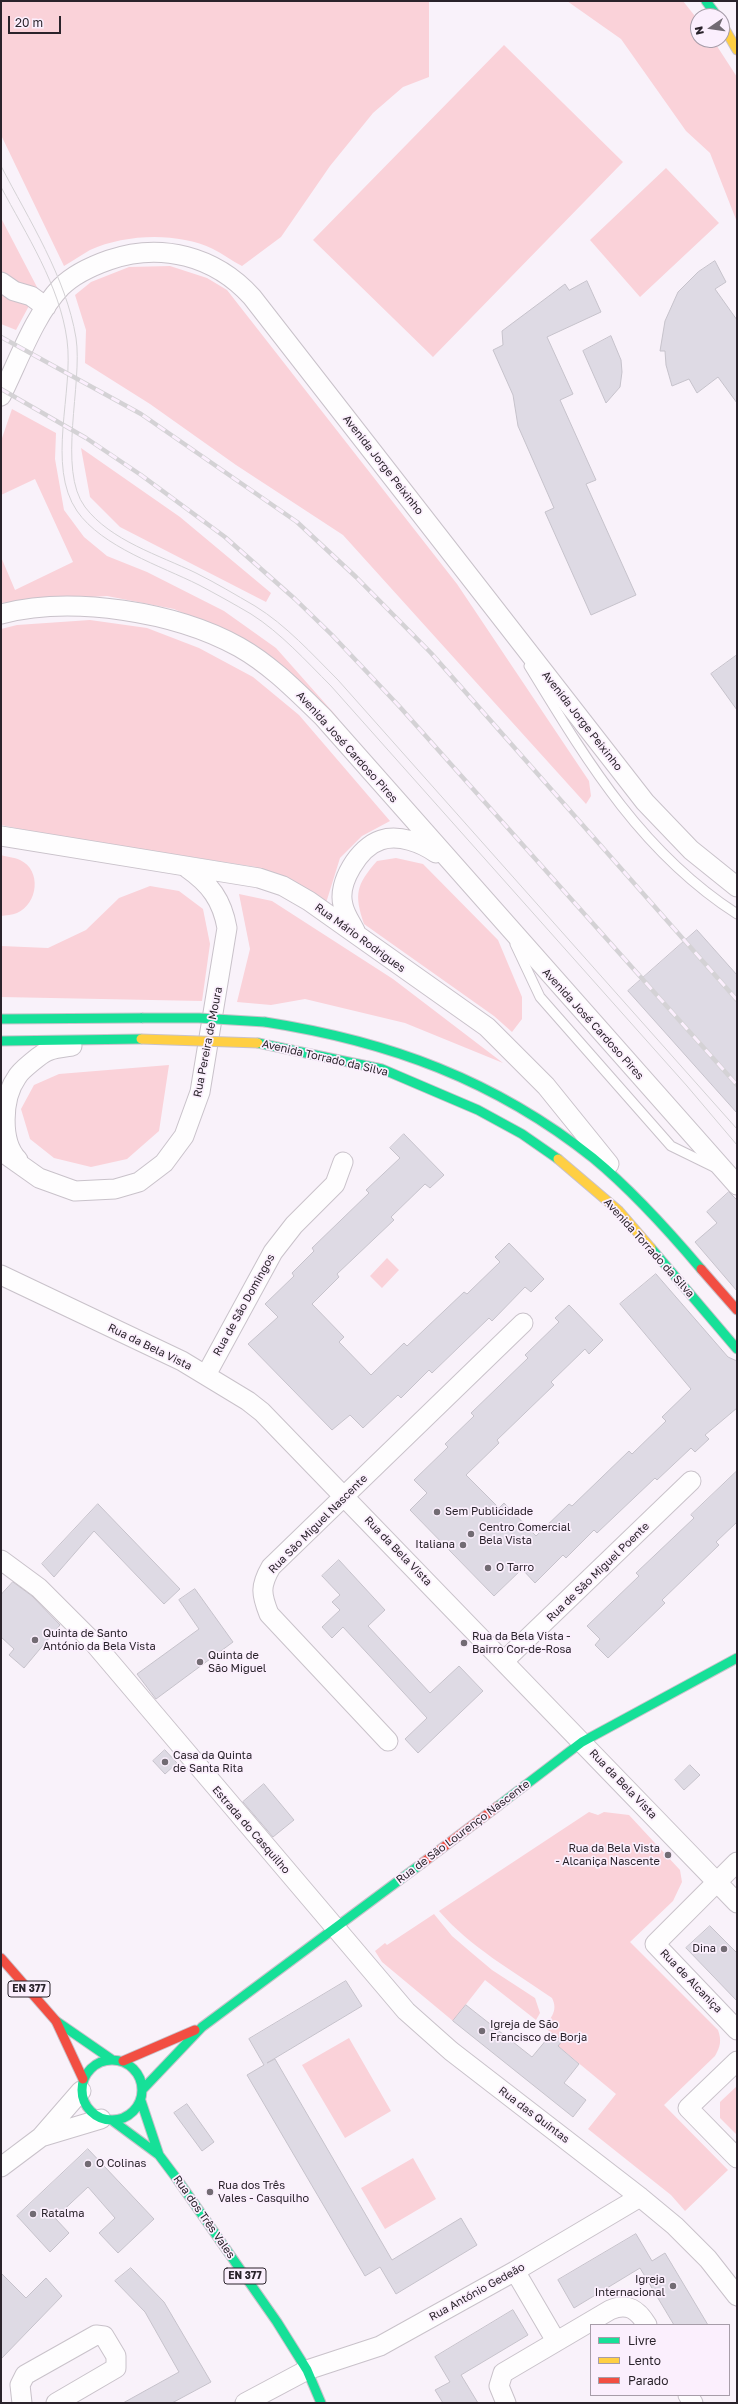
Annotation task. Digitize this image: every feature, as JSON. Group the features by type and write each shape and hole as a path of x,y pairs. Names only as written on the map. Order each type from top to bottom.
{"main road":[{"path":"730,38 737,50"},
{"name":"Avenida Torrado da Silva","path":"1,1020 199,1018 265,1022 322,1030 408,1054 462,1076 499,1095 555,1129 595,1160 634,1196 693,1258 737,1310"},
{"name":"Avenida Torrado da Silva","path":"1,1041 141,1039 258,1042 382,1069 478,1110 522,1134 563,1163 619,1212 737,1349"},
{"name":"Rua de São Lourenço Nascente","path":"143,2089 202,2027 336,1929 582,1742 737,1658"},
{"name":"Rua dos Três Vales","path":"1,1958 56,2021 111,2059 123,2061"},
{"name":"Rua dos Três Vales","path":"56,2021 82,2085 84,2102 91,2112 107,2120 159,2156"},
{"name":"Rua de São Lourenço Nascente","path":"123,2061 202,2027"},
{"path":"82,2085 90,2069 100,2062 111,2059"},
{"path":"123,2061 133,2068 140,2078 143,2089"},
{"name":"Rua dos Três Vales","path":"143,2089 141,2101 159,2156 214,2230 306,2370 321,2403"},
{"path":"107,2120 129,2115 141,2101"}],"street":[{"name":"Avenida Jorge Peixinho","path":"1,396 46,307 61,287 72,278 98,264 128,253 162,252 190,256 207,263 237,280 252,297 645,802 691,850 737,887"},
{"path":"1,282 14,291 31,296 46,307"},
{"name":"Avenida José Cardoso Pires","path":"1,614 30,609 58,607 112,609 182,623 240,648 288,684 323,717 449,862 732,1179"},
{"name":"Rua Mário Rodrigues","path":"1,836 259,878 283,886 356,933 487,1027 546,1086 634,1196"},
{"name":"Avenida José Cardoso Pires","path":"356,933 343,904 345,877 358,857 380,840 404,839 422,843 449,862"},
{"name":"Rua Pereira de Moura","path":"1,1151 39,1178 75,1191 115,1189 139,1182 164,1163 184,1136 200,1092 227,928 224,909 214,892 202,878 184,867"},
{"name":"Rua Pereira de Moura","path":"39,1178 13,1156 4,1134 6,1104 17,1076 47,1051 98,1040"},
{"name":"Rua de São Domingos","path":"206,1375 273,1252 294,1226 335,1184 343,1162"},
{"name":"Rua da Bela Vista","path":"1,1275 206,1375 248,1401 262,1412 345,1496 737,1903"},
{"name":"Rua São Miguel Nascente","path":"388,1741 269,1614 262,1598 262,1581 271,1567 523,1323"},
{"name":"Rua de São Miguel Poente","path":"504,1661 691,1482"},
{"name":"Estrada do Casquilho","path":"1,1560 39,1588 93,1642 336,1929"},
{"path":"716,1882 737,1862"},
{"name":"Rua de Alcaniça","path":"716,1882 655,1944 737,2030"},
{"name":"Rua das Quintas","path":"336,1929 406,2010 451,2052 640,2197 675,2226 708,2260 737,2296"},
{"path":"737,2061 688,2108 737,2158"},
{"path":"1,2166 41,2138 82,2085"},
{"path":"41,2138 107,2120"},
{"name":"Rua António Gedeão","path":"245,2403 306,2370 380,2346 516,2272 640,2197"},
{"path":"516,2272 556,2341"},
{"path":"506,2403 499,2386 503,2374 556,2341 616,2307 631,2307 641,2315 646,2324"},
{"path":"22,2403 20,2385 25,2375 96,2335 104,2336 116,2356 116,2368 56,2403"}],"lane":[{"path":"490,602 582,754 628,816 677,868 737,914"}],"shaded area":[{"path":"1,1 429,1 429,77 403,87 373,113 330,166 281,237 242,266 213,249 199,244 184,240 152,237 135,238 104,245 90,250 64,266 1,135"},
{"path":"567,1 683,1 690,10 690,48 718,48 737,77 737,222 710,153 686,131 621,39"},
{"path":"504,45 623,162 433,357 313,240"},
{"path":"666,168 719,223 640,297 590,240"},
{"path":"1,218 38,289 16,330 1,324"},
{"path":"170,266 207,278 227,290 457,584 589,781 591,796 586,804 343,535 236,465 150,404 85,363 86,330 75,295 91,282 129,267"},
{"path":"12,409 56,433 55,459 64,510 84,537 107,556 147,572 224,611 276,648 339,719 257,646 174,609 107,596 1,603 1,557 15,590 73,562 35,479 1,495 1,441"},
{"path":"81,448 180,517 271,593 266,602 120,527 90,497"},
{"path":"90,620 147,628 199,648 253,677 299,715 390,821 362,836 340,858 326,903 291,882 256,867 49,835 1,825 1,629 17,625"},
{"path":"1,855 18,859 27,865 32,871 35,887 33,895 24,909 15,914 1,916"},
{"path":"396,858 423,864 498,940 522,997 522,1019 512,1032 494,1016 364,924 358,897 361,884 377,861"},
{"path":"150,886 179,891 203,909 210,944 202,1001 1,997 1,946 48,948 86,930 119,898"},
{"path":"239,894 272,901 393,979 503,1063 405,1023 305,999 271,1005 237,1002 250,949"},
{"path":"169,1065 159,1131 127,1159 91,1167 54,1158 30,1139 21,1109 34,1085 59,1074"},
{"path":"387,1258 399,1270 382,1288 370,1276"},
{"path":"589,1812 598,1815 604,1812 629,1815 680,1870 682,1882 673,1901 630,1942 718,2030 720,2037 720,2044 715,2056 664,2105 728,2170 685,2211 671,2195 588,2129 616,2094 558,2046 562,2041 544,2027 552,2017 554,2010 554,2002 552,1998 478,1947 451,1924 439,1911"},
{"path":"434,1914 452,1936 492,1970 535,1998 540,2013 536,2020 485,1980 453,2021 382,1962 375,1951 385,1943 387,1945"},
{"path":"349,2038 391,2111 345,2138 302,2065"},
{"path":"737,2086 737,2135 720,2118 720,2102"},
{"path":"413,2158 436,2199 385,2229 361,2188"}],"building":[{"path":"715,261 726,282 715,289 737,320 737,403 718,377 697,393 689,379 672,386 666,365 665,351 660,351 665,321 678,292 698,272"},
{"path":"587,281 601,312 547,337 573,394 560,400 596,480 586,484 636,595 591,615 545,512 554,508 518,426 513,395 493,350 503,345 502,331 565,284 569,290"},
{"path":"611,336 621,360 622,372 620,387 606,403 583,351"},
{"path":"737,655 737,710 711,674"},
{"path":"697,930 737,975 737,1113 628,991"},
{"path":"404,1134 444,1175 430,1188 425,1184 391,1217 394,1220 337,1274 339,1277 312,1304 344,1337 339,1342 371,1375 404,1343 407,1346 464,1292 467,1294 500,1262 495,1257 509,1243 544,1279 531,1292 525,1287 492,1321 489,1318 432,1373 429,1370 401,1398 398,1395 363,1428 350,1415 332,1430 248,1344 278,1317 265,1304 294,1276 292,1273 314,1251 312,1248 369,1193 366,1190 400,1158 390,1148"},
{"path":"729,1192 737,1200 737,1291 695,1242 717,1223 707,1212"},
{"path":"656,1274 728,1357 737,1361 737,1408 705,1435 709,1439 695,1452 691,1448 657,1480 655,1478 597,1533 594,1530 566,1558 563,1555 535,1583 522,1569 494,1596 410,1510 427,1493 414,1480 448,1447 445,1444 474,1416 471,1413 528,1358 525,1355 559,1322 555,1318 569,1305 603,1340 589,1354 585,1349 551,1382 554,1385 497,1440 499,1443 466,1475 499,1508 504,1503 536,1536 569,1504 572,1506 629,1451 632,1454 666,1421 662,1417 691,1389 620,1304"},
{"path":"737,1471 737,1522 716,1542 719,1545 662,1600 665,1603 608,1658 595,1645 600,1639 587,1626 639,1576 636,1573 694,1518 691,1515"},
{"path":"98,1504 180,1589 164,1604 94,1531 54,1577 42,1564"},
{"path":"339,1560 385,1610 368,1626 430,1693 459,1666 483,1691 418,1753 405,1739 427,1718 343,1627 332,1638 322,1627 340,1610 332,1602 340,1595 322,1576"},
{"path":"13,1582 32,1596 60,1625 24,1668 9,1655 14,1649 1,1637 1,1595"},
{"path":"195,1589 233,1642 156,1699 137,1674 199,1629 179,1600"},
{"name":"Casa da Quinta de Santa Rita","path":"165,1750 177,1763 165,1774 153,1761"},
{"path":"690,1765 700,1775 684,1790 675,1780"},
{"path":"264,1784 294,1820 273,1837 243,1802"},
{"path":"710,1926 737,1953 737,2001 686,1948"},
{"path":"346,1981 362,2006 267,2063 275,2059 392,2260 461,2218 477,2245 396,2294 380,2267 365,2276 247,2075 264,2065 249,2039"},
{"path":"466,2005 532,2057 552,2033 562,2041 558,2046 579,2064 564,2083 586,2100 573,2117 453,2021"},
{"path":"187,2104 214,2142 202,2151 174,2113"},
{"path":"88,2149 154,2219 118,2253 99,2233 115,2218 88,2187 55,2218 69,2233 50,2252 17,2216"},
{"path":"636,2234 652,2261 665,2253 707,2324 673,2324 640,2268 574,2308 558,2280"},
{"path":"131,2268 164,2302 211,2382 172,2403 123,2403 179,2372 145,2312 115,2281"},
{"path":"1,2273 26,2298 46,2278 62,2296 1,2359"},
{"path":"513,2310 528,2335 461,2375 478,2403 443,2403 435,2390 450,2382 435,2357"}],"tram line":[{"path":"1,166 45,249 64,293 71,315 76,338 77,357 72,449 73,471 77,491 85,507 96,519 122,538 136,546 196,573 233,593 255,606 298,640 338,680 737,1129"},
{"path":"1,187 50,280 63,320 67,340 68,360 63,428 63,472 68,493 77,511 88,524 101,535 150,563 199,585 245,610 273,630 293,648 331,686 687,1086 737,1145"}],"railway":[{"path":"1,337 141,414 297,522 356,577 431,653 737,1000"},
{"path":"1,389 86,438 141,475 225,537 295,599 332,635 399,706 737,1085"}],"traffic: fast":[{"path":"706,1 711,8"},
{"path":"1,1019 142,1018"},
{"path":"142,1018 199,1018 265,1022"},
{"path":"265,1022 354,1040 397,1053 438,1068 479,1086 518,1107 556,1131 608,1171 650,1211 701,1269"},
{"path":"1,1041 141,1039"},
{"path":"258,1043 382,1069 478,1110 522,1134 558,1159"},
{"path":"651,1248 737,1349"},
{"path":"498,1806 582,1742 737,1658"},
{"path":"143,2089 202,2027 421,1864"},
{"path":"56,2021 111,2059"},
{"path":"106,2060 118,2060 129,2065 137,2073 142,2084 142,2090 140,2102 129,2115 118,2120 106,2120 95,2115 87,2107 82,2096 82,2084 87,2073 95,2065 106,2060"},
{"path":"141,2101 159,2155"},
{"path":"113,2121 159,2155 177,2179 277,2322 307,2370 321,2403"}],"traffic: slow":[{"path":"730,38 737,50"},
{"path":"141,1039 258,1043"},
{"path":"558,1159 619,1211 651,1248"}],"traffic: jam":[{"path":"701,1269 737,1310"},
{"path":"421,1864 498,1806"},
{"path":"1,1958 56,2021 83,2079"},
{"path":"123,2061 195,2030"}],"place":[{"name":"Sem Publicidade","path":"437,1512"},
{"name":"Centro Comercial Bela Vista","path":"471,1534"},
{"name":"Italiana","path":"463,1545"},
{"name":"O Tarro","path":"488,1568"},
{"name":"Quinta de Santo António da Bela Vista","path":"35,1640"},
{"name":"Rua da Bela Vista - Bairro Cor-de-Rosa","path":"464,1643"},
{"name":"Quinta de São Miguel","path":"200,1662"},
{"name":"Casa da Quinta de Santa Rita","path":"165,1762"},
{"name":"Rua da Bela Vista - Alcaniça Nascente","path":"668,1855"},
{"name":"Dina","path":"724,1949"},
{"name":"Igreja de São Francisco de Borja","path":"482,2031"},
{"name":"O Colinas","path":"88,2164"},
{"name":"Rua dos Três Vales - Casquilho","path":"210,2192"},
{"name":"Ratalma","path":"33,2214"},
{"name":"Igreja Internacional","path":"673,2286"}]}
